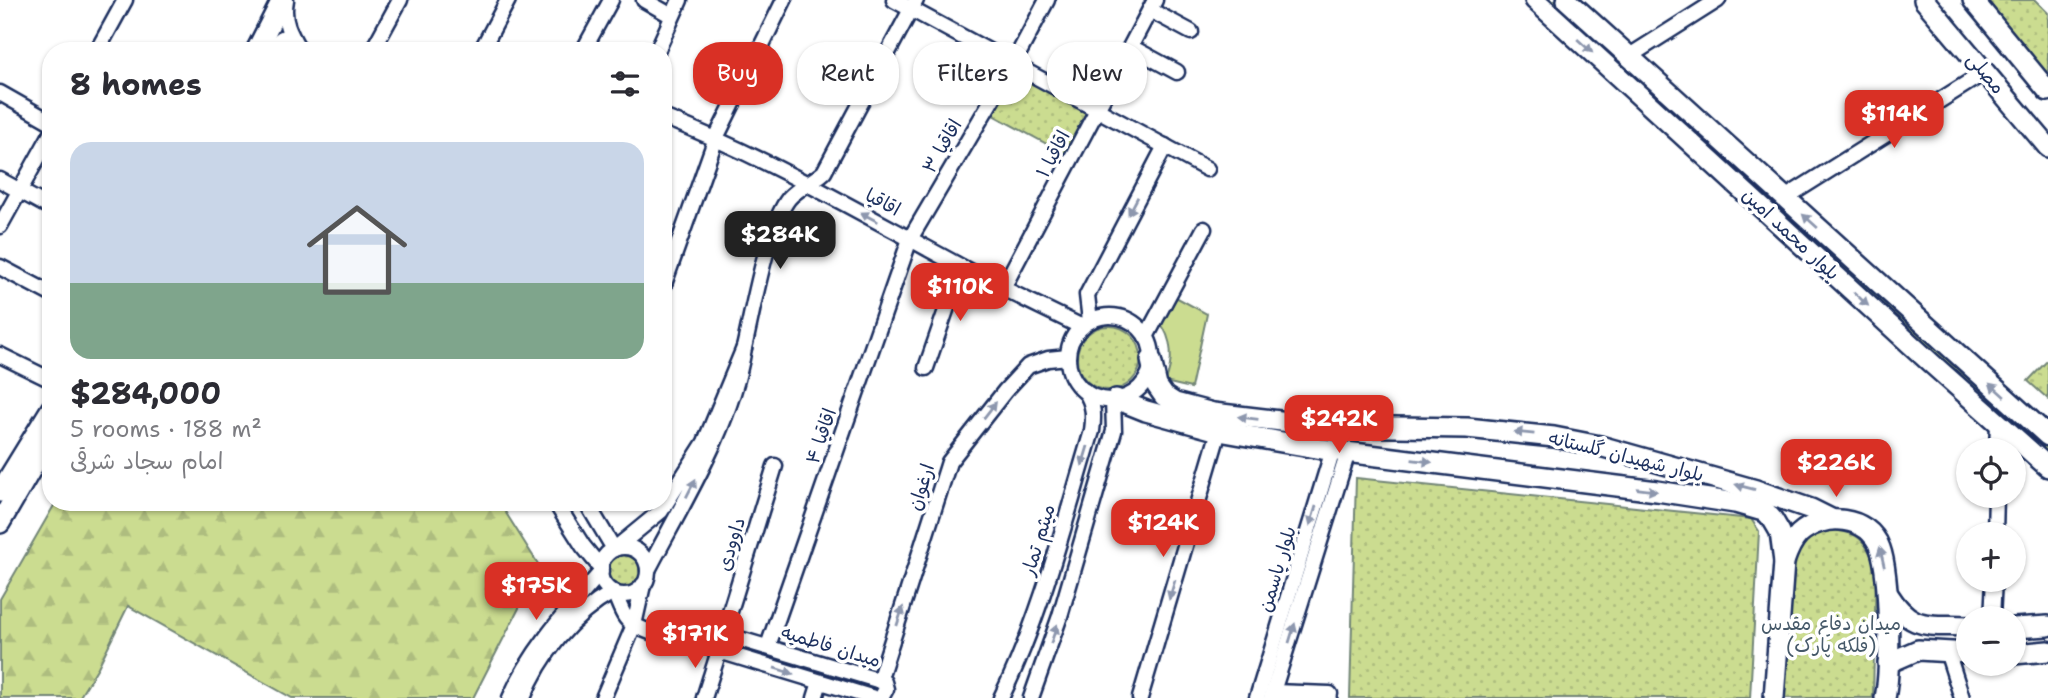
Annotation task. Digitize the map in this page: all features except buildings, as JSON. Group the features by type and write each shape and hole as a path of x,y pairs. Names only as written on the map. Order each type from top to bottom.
{"main road":[{"path":"269,42 284,0"},
{"name":"بلوار محمد امین","path":"1535,0 2048,467"},
{"name":"بلوار محمد امین","path":"1567,0 2048,436"},
{"name":"مصلی","path":"1924,0 2048,147"},
{"path":"1973,0 2048,91"},
{"name":"بلوار شهیدان گلستانه","path":"1151,360 1157,386 1164,396 1175,403 1213,412 1323,426 1467,428 1554,436 1601,446 1756,489 1831,519"},
{"name":"بلوار شهیدان گلستانه","path":"1115,399 1146,411 1219,430 1340,451 1735,503 1766,512 1773,520 1780,532 1784,562"},
{"path":"0,492 42,424"},
{"path":"0,523 42,451"},
{"path":"1774,698 1784,562 1788,550 1799,534 1831,519 1846,520 1870,531 1880,545 1888,594 1885,698"},
{"path":"1888,594 1899,612 1910,620 1925,624 1956,625"},
{"path":"2026,627 2048,625"},
{"path":"1888,663 1918,650 1956,652"},
{"path":"2026,653 2048,651"}],"street":[{"path":"102,42 125,0"},
{"path":"284,0 285,17 295,42"},
{"path":"377,42 400,0"},
{"path":"486,42 508,0"},
{"path":"588,42 611,0"},
{"path":"644,0 672,16"},
{"path":"661,42 680,0"},
{"path":"672,263 716,138 784,0"},
{"path":"894,0 914,4 977,42"},
{"name":"اقاقیا ۳","path":"1025,42 1047,0"},
{"path":"1628,57 1718,0"},
{"path":"603,698 634,625 648,570 718,434 740,373 774,228 787,201 824,172 914,4"},
{"path":"1153,5 1191,32"},
{"name":"اقاقیا ۱","path":"1134,42 1153,5"},
{"path":"278,42 280,38 291,36"},
{"path":"1147,56 1177,72"},
{"path":"1785,198 1985,72"},
{"path":"1033,75 1207,169"},
{"path":"0,93 42,117"},
{"name":"اقاقیا ۳","path":"910,239 989,105"},
{"name":"اقاقیا ۱","path":"1003,288 1101,105"},
{"name":"اقاقیا","path":"672,121 716,138 807,184 1003,288 1086,324"},
{"path":"1086,324 1087,295 1165,146"},
{"path":"0,226 42,151"},
{"path":"0,180 42,203"},
{"path":"1146,337 1204,229"},
{"name":"اقاقیا ۴","path":"768,646 910,239"},
{"path":"0,267 42,289"},
{"path":"926,368 961,267"},
{"path":"1106,316 1121,317 1135,325 1146,337 1151,360 1148,374 1140,386 1129,395 1115,399 1094,397 1072,376 1068,357 1071,341 1086,324 1106,316"},
{"path":"672,494 705,442 744,348"},
{"path":"0,355 42,376"},
{"name":"ارغوان","path":"879,681 950,462 1028,366 1048,359 1068,357"},
{"name":"میثم تمار","path":"1001,698 1038,608 1093,431 1091,400 1085,391"},
{"path":"1031,698 1060,616 1114,431 1115,399"},
{"path":"1997,438 1998,424"},
{"path":"1140,698 1219,430"},
{"name":"بلوار یاسمن","path":"1272,695 1340,451"},
{"name":"داوودی","path":"723,634 775,466"},
{"name":"بلوار یاسمن","path":"1258,698 1333,476"},
{"path":"561,511 601,570 604,583 613,592 626,619 634,625"},
{"path":"592,511 615,549"},
{"path":"510,698 551,630 601,570 605,557 661,511"},
{"path":"615,549 634,549 646,561 648,570"},
{"path":"523,698 547,656 571,622 592,604 613,592 630,594 643,585"},
{"name":"میدان فاطمیه","path":"634,625 874,698"},
{"path":"704,698 718,650 716,641 723,634"},
{"name":"میدان فاطمیه","path":"723,634 884,682 886,690 881,698"},
{"path":"1947,651 1962,698"},
{"path":"815,698 820,681"},
{"path":"1272,695 1330,694"}],"green space":[{"path":"1546,0 1559,0 2048,445 2048,455"},
{"path":"1979,0 2035,0 2048,13 2048,84"},
{"path":"1033,82 1047,89 1047,105 1076,105 1089,112 1067,155 993,115 999,105 1033,105"},
{"path":"1172,295 1207,314 1191,388 1165,382 1171,351 1167,335 1159,321"},
{"path":"1109,326 1121,328 1132,335 1139,346 1139,370 1132,381 1121,388 1109,390 1097,388 1086,381 1079,370 1077,358 1079,346 1086,335 1097,328"},
{"path":"2048,360 2048,399 2028,381"},
{"path":"1356,478 1751,519 1759,531 1750,698 1350,698"},
{"path":"51,511 505,511 540,567 473,698 292,698 128,606 98,667 79,698 0,698 0,599"},
{"name":"میدان دفاع مقدس (فلکه پارک)","path":"1822,530 1843,532 1858,538 1868,549 1876,569 1873,698 1784,698 1790,564 1803,544"},
{"path":"625,553 637,559 643,571 637,583 625,589 613,583 607,571 613,559"}]}
